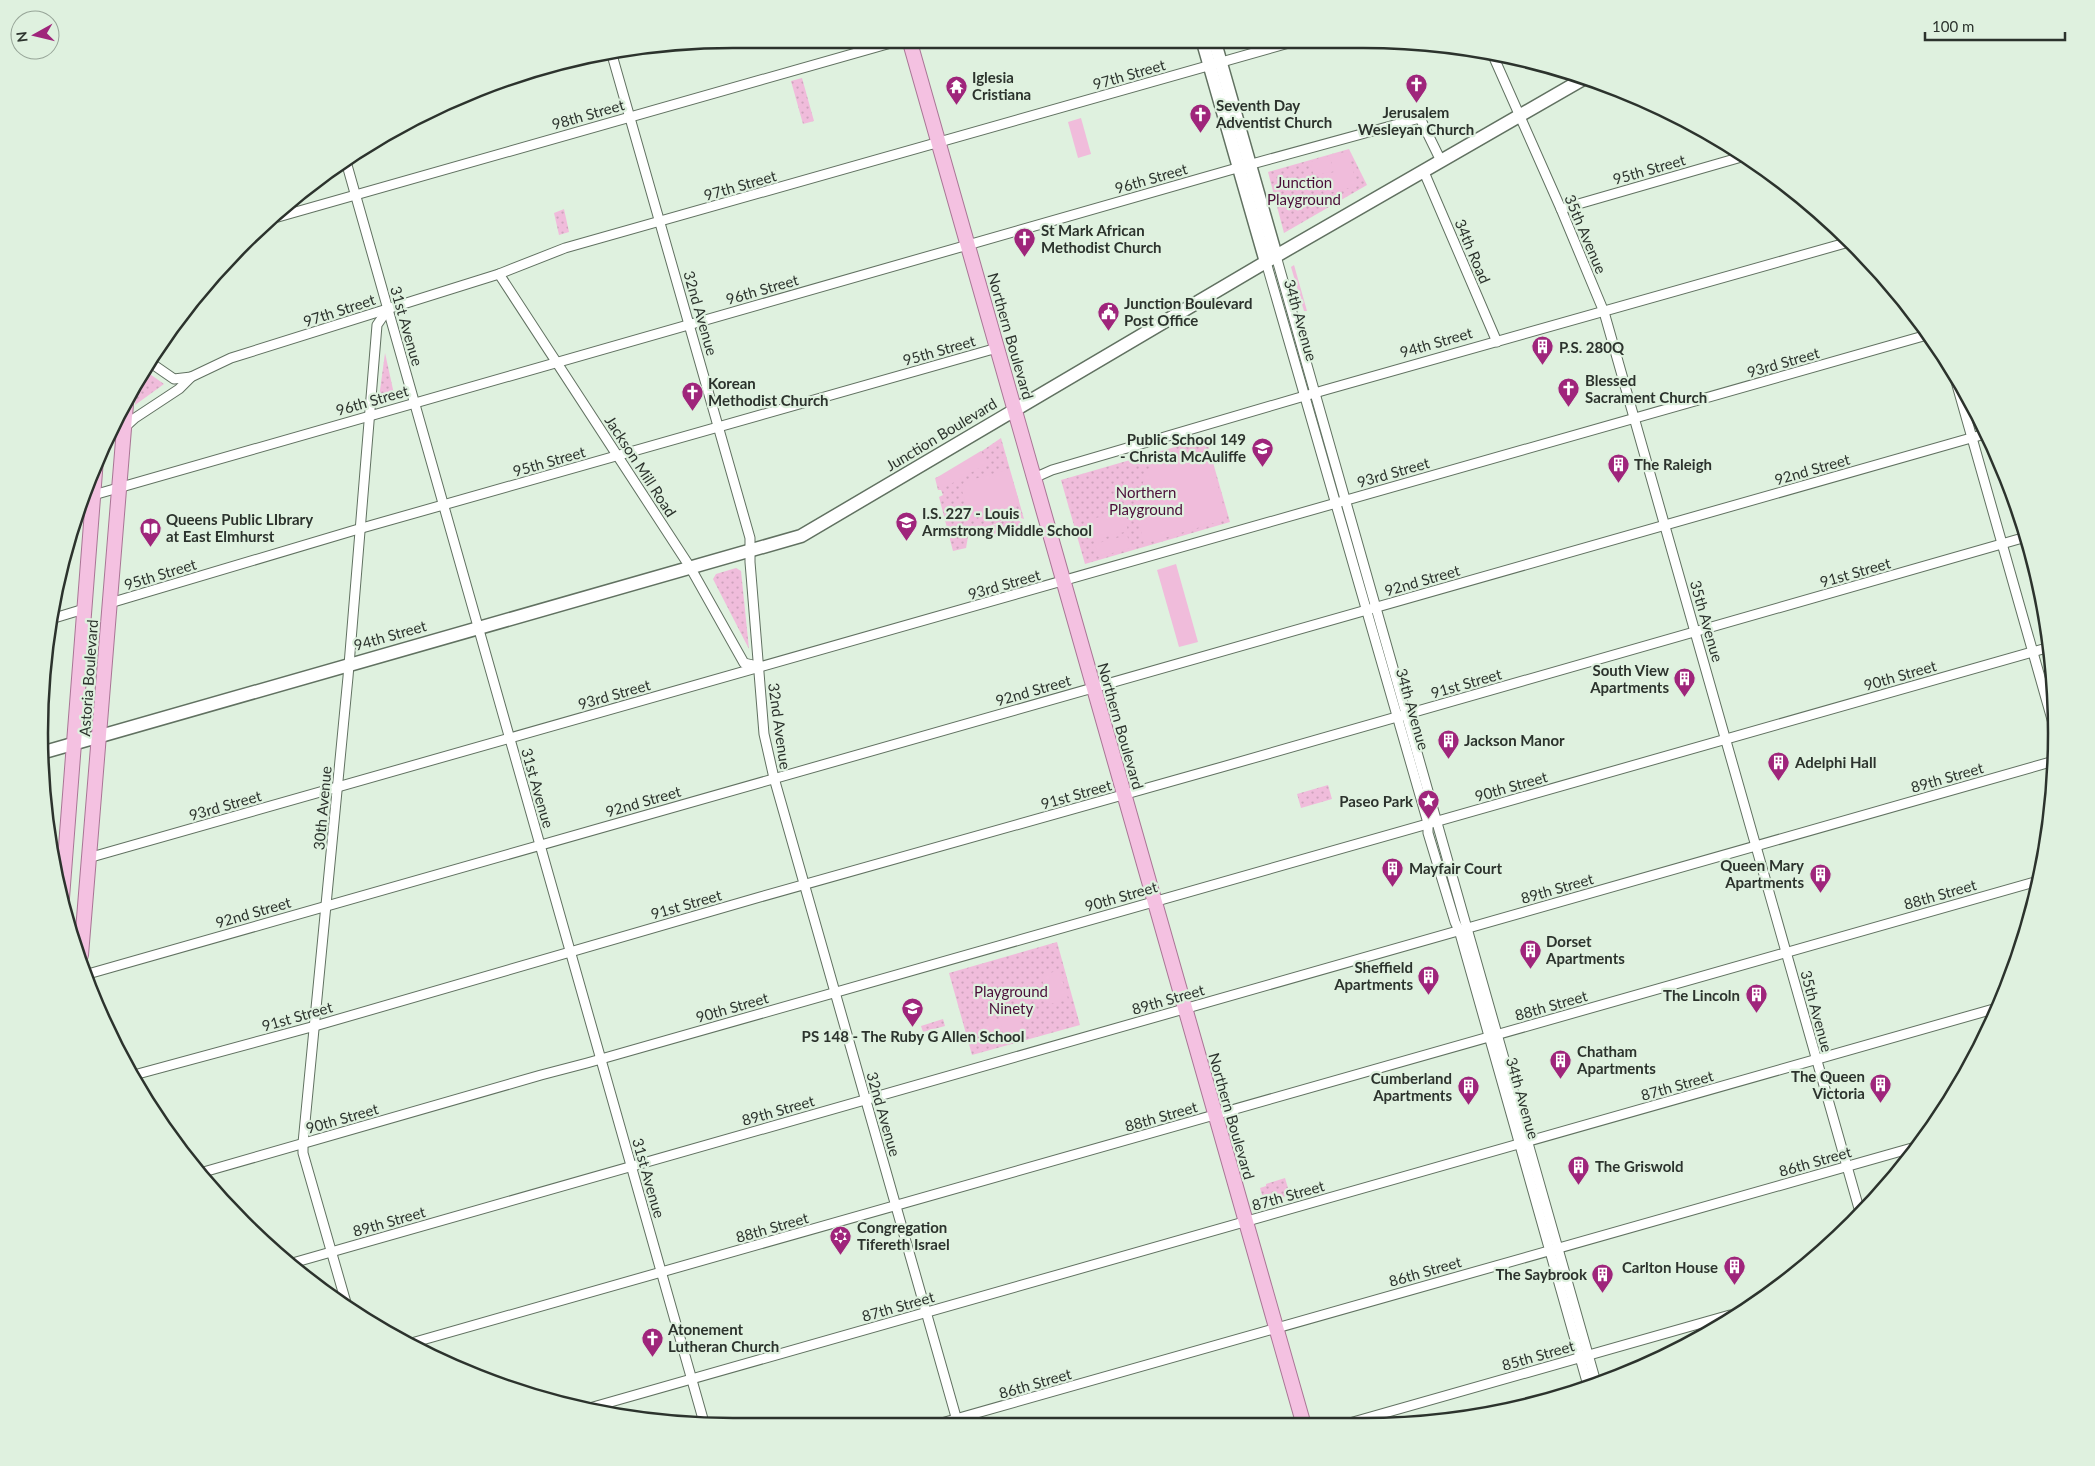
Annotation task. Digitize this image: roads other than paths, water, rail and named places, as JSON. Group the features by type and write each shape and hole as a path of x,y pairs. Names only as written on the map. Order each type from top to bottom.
{"main road":[{"name":"Northern Boulevard","path":"913,48 1302,1418"},
{"name":"34th Avenue","path":"1207,48 1215,64 1271,259"},
{"name":"34th Avenue","path":"1214,48 1215,64"},
{"name":"Junction Boulevard","path":"750,550 802,536 1271,259 1577,82"},
{"name":"Astoria Boulevard","path":"82,945 125,417"},
{"name":"Astoria Boulevard","path":"59,856 73,744 84,610 88,503"},
{"name":"94th Street","path":"48,751 750,550"}],"street":[{"name":"98th Street","path":"285,215 873,48"},
{"name":"97th Street","path":"124,428 191,377 231,358 499,274 565,248 1271,48"},
{"name":"32nd Avenue","path":"613,59 750,538 764,734 774,778 957,1418"},
{"name":"35th Avenue","path":"1495,61 1561,209 1604,312 1858,1206"},
{"name":"96th Street","path":"91,495 1244,166 1420,118 1442,160"},
{"name":"95th Street","path":"1561,209 1736,159"},
{"name":"31st Avenue","path":"347,166 703,1417"},
{"name":"34th Road","path":"1424,172 1497,342"},
{"name":"94th Street","path":"1034,478 1052,470 1310,395 1842,244"},
{"name":"34th Avenue","path":"1271,259 1553,1249 1584,1356 1593,1378"},
{"name":"Jackson Mill Road","path":"499,274 690,567 744,663 759,667"},
{"name":"30th Avenue","path":"345,1298 303,1153 303,1143 362,528 377,325 388,308"},
{"name":"93rd Street","path":"88,858 1921,337"},
{"name":"95th Street","path":"110,603 362,528 997,348"},
{"path":"154,365 174,379 191,377"},
{"path":"1961,400 2047,700"},
{"name":"92nd Street","path":"92,973 1979,436"},
{"name":"91st Street","path":"138,1074 315,1026 2019,539"},
{"path":"58,616 84,610"},
{"name":"90th Street","path":"207,1172 601,1058 2042,649"},
{"name":"89th Street","path":"297,1262 2047,763"},
{"name":"88th Street","path":"417,1341 2030,883"},
{"name":"87th Street","path":"600,1405 1988,1010"},
{"name":"86th Street","path":"972,1418 1276,1328 1906,1150"},
{"name":"85th Street","path":"1367,1418 1719,1318"},
{"name":"34th Avenue","path":"1584,1356 1588,1380"}],"place":[{"name":"Jerusalem Wesleyan Church","path":"1416,103"},
{"name":"Iglesia Cristiana","path":"956,105"},
{"name":"Seventh Day Adventist Church","path":"1200,133"},
{"name":"St Mark African Methodist Church","path":"1025,258"},
{"name":"Junction Boulevard Post Office","path":"1108,331"},
{"name":"P.S. 280Q","path":"1543,366"},
{"name":"Blessed Sacrament Church","path":"1569,408"},
{"name":"Korean Methodist Church","path":"692,411"},
{"name":"Public School 149 - Christa McAuliffe","path":"1262,467"},
{"name":"The Raleigh","path":"1618,483"},
{"name":"I.S. 227 - Louis Armstrong Middle School","path":"906,541"},
{"name":"Queens Public LIbrary at East Elmhurst","path":"150,547"},
{"name":"South View Apartments","path":"1685,698"},
{"name":"Jackson Manor","path":"1448,759"},
{"name":"Adelphi Hall","path":"1779,781"},
{"name":"Paseo Park","path":"1429,820"},
{"name":"Mayfair Court","path":"1393,887"},
{"name":"Queen Mary Apartments","path":"1820,893"},
{"name":"Dorset Apartments","path":"1530,969"},
{"name":"Sheffield Apartments","path":"1429,995"},
{"name":"The Lincoln","path":"1756,1014"},
{"name":"PS 148 - The Ruby G Allen School","path":"913,1027"},
{"name":"Chatham Apartments","path":"1561,1079"},
{"name":"The Queen Victoria","path":"1881,1104"},
{"name":"Cumberland Apartments","path":"1468,1106"},
{"name":"The Griswold","path":"1579,1185"},
{"name":"Congregation Tifereth Israel","path":"841,1255"},
{"name":"Carlton House","path":"1734,1286"},
{"name":"The Saybrook","path":"1603,1293"},
{"name":"Atonement Lutheran Church","path":"652,1357"}],"park label":[{"name":"Junction Playground","path":"1304,190"},
{"name":"Northern Playground","path":"1146,500"},
{"name":"Playground Ninety","path":"1011,1000"}]}
